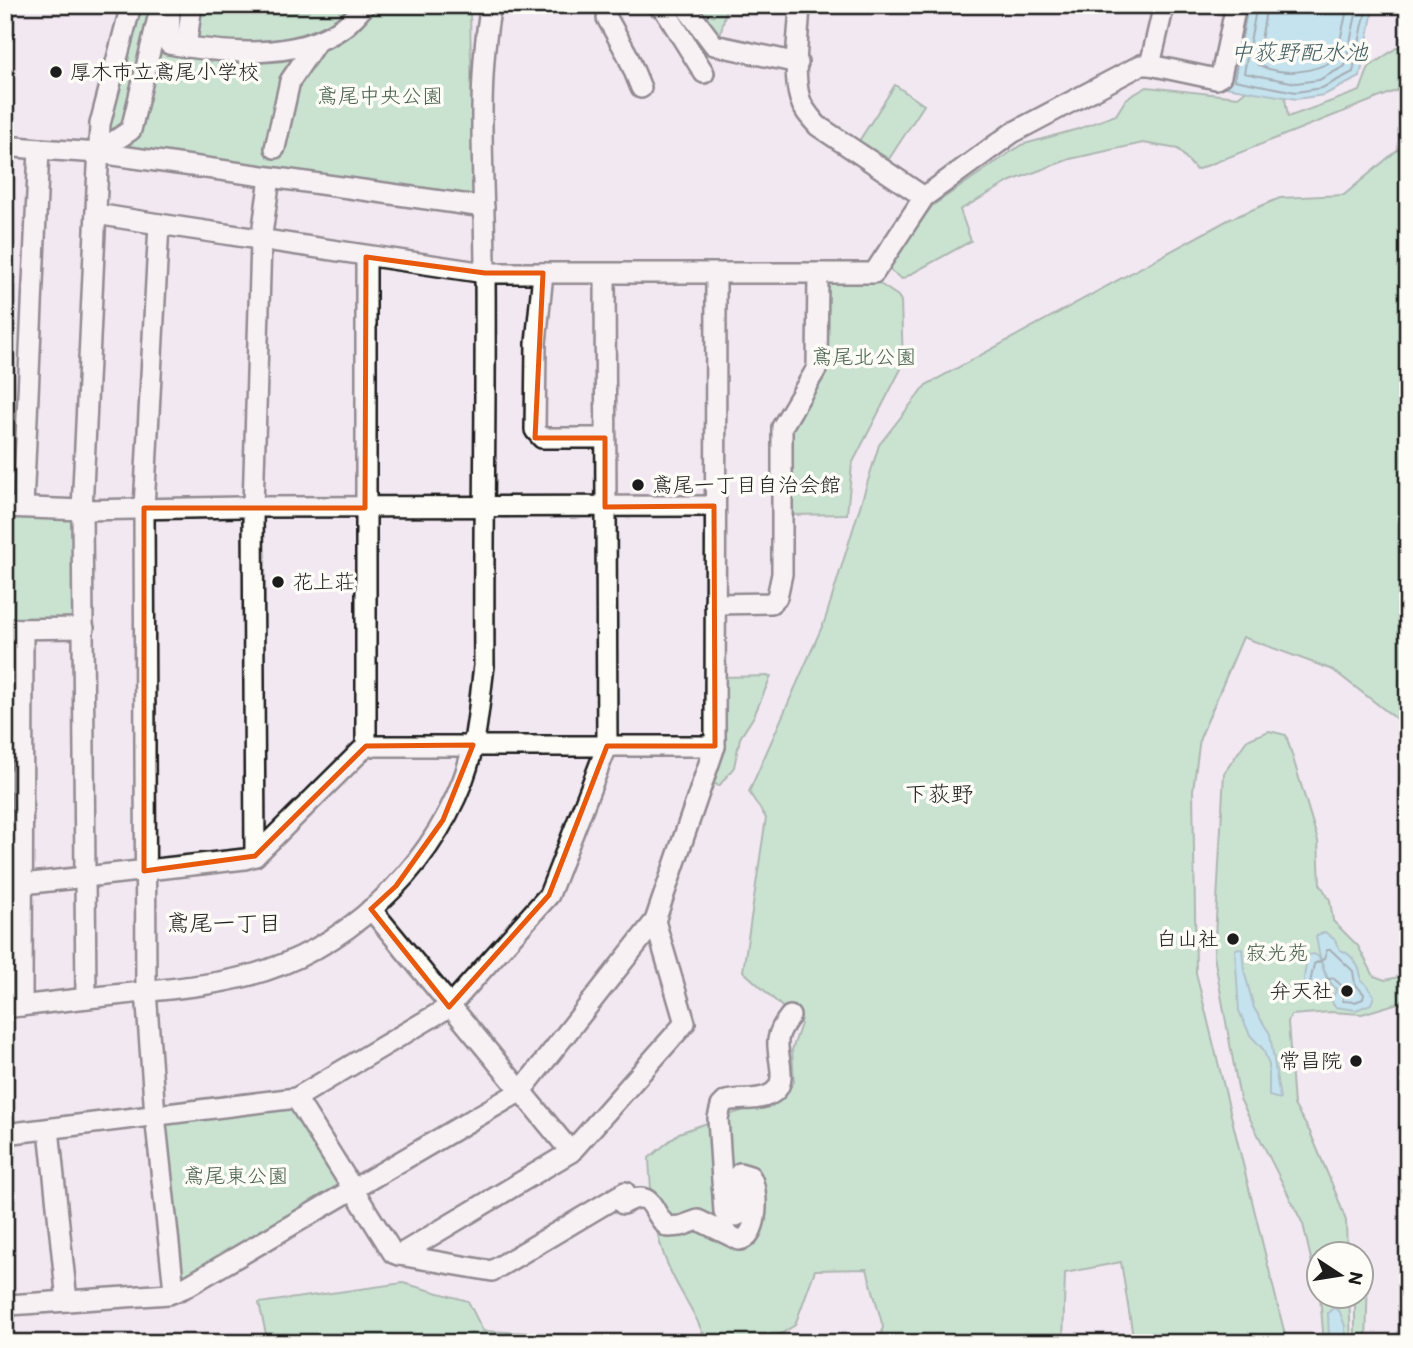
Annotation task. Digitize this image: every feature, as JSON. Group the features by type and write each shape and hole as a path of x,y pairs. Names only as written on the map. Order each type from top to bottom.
{"street":[{"path":"86,998 82,510 100,124 131,5"},
{"path":"99,149 131,130 161,5"},
{"path":"170,5 169,44 201,49 282,50 317,41 343,27 365,5"},
{"path":"186,47 192,5"},
{"path":"84,628 14,629 14,1007 195,987 249,975 309,951 338,934 396,886 421,856 463,780 473,745 484,666 483,90 491,5"},
{"path":"657,5 664,9 704,73"},
{"path":"684,5 714,45 798,63"},
{"path":"800,5 800,99 813,120 923,197"},
{"path":"1150,65 1164,5"},
{"path":"96,214 366,257 485,272 874,273 923,197 1012,133 1140,65 1216,79 1221,76 1236,5"},
{"path":"607,18 627,54 641,88"},
{"path":"275,148 290,81 317,41"},
{"path":"5,146 99,149 270,178 484,207"},
{"path":"39,149 14,507 82,510 714,506"},
{"path":"255,856 253,507 261,241 270,178"},
{"path":"159,224 144,508 144,871 146,991 155,1115 174,1290"},
{"path":"366,257 366,746"},
{"path":"543,273 536,343 535,430 542,438 605,438"},
{"path":"715,604 771,603 777,597 782,574 782,427 817,368 818,273"},
{"path":"5,1134 296,1098 449,1007 549,895 607,746 605,274"},
{"path":"5,1300 9,1305 169,1294 184,1288 354,1190 521,1091 655,921 715,746 716,274"},
{"path":"14,886 255,856 366,746 715,746"},
{"path":"371,909 571,1152"},
{"path":"399,1255 571,1152 685,1023 655,921"},
{"path":"296,1098 393,1253 399,1255 492,1271 622,1197 629,1200 645,1198 651,1202 663,1224 668,1227 673,1228 698,1220 744,1240 754,1227 755,1189 750,1176 740,1173 733,1181 743,1205 742,1211 733,1217 724,1212 718,1118 721,1106 726,1101 769,1095 780,1085 782,1076 778,1042 783,1024 790,1016"},
{"path":"50,1129 66,1301"}],"highlighted area":[{"path":"366,257 485,273 543,273 535,438 605,438 605,507 714,506 715,746 607,746 549,895 449,1007 371,909 396,886 443,820 473,745 366,746 255,856 144,871 144,508 365,508"}],"green space":[{"name":"鳶尾中央公園","path":"130,5 473,5 470,13 474,202 106,148"},
{"path":"687,5 727,5 720,36 713,37"},
{"path":"1408,40 1408,104 1398,90 1196,170 1178,149 1143,143 1070,159 1011,181 960,210 971,241 902,279 888,269 932,206 1021,145 1116,115 1126,99 1147,87 1238,97 1263,77 1282,80 1288,117 1360,91 1369,67"},
{"path":"895,85 924,105 889,159 859,141"},
{"path":"1408,141 1408,732 1403,724 1333,670 1243,637 1200,738 1193,790 1196,973 1287,1343 1134,1343 1121,1262 1065,1273 1063,1343 879,1343 883,1327 867,1269 815,1270 795,1325 768,1342 706,1343 664,1256 656,1229 649,1158 679,1133 783,1096 794,1082 792,1050 801,1024 743,971 766,818 749,792 825,620 879,445 926,385 1228,220 1280,198 1344,195"},
{"name":"鳶尾北公園","path":"874,280 898,296 901,301 903,365 852,464 847,514 789,515 788,433 825,372 824,285 829,281"},
{"path":"76,513 77,625 5,623 5,514"},
{"path":"771,676 754,716 740,738 734,767 719,786 713,783 710,775 722,677"},
{"name":"寂光苑","path":"1269,731 1286,735 1318,841 1320,884 1330,900 1333,921 1358,946 1374,976 1385,980 1408,975 1408,1007 1398,1003 1362,1014 1331,1012 1291,1015 1288,1022 1294,1105 1310,1132 1337,1196 1346,1221 1347,1240 1307,1240 1303,1224 1240,1099 1214,956 1224,773 1247,740"},
{"name":"鳶尾東公園","path":"288,1105 293,1108 340,1184 337,1191 182,1281 164,1126 168,1120"},
{"path":"403,1283 468,1301 483,1331 600,1336 601,1343 268,1343 259,1303"},
{"path":"1321,1310 1350,1310 1351,1343 1324,1343"},
{"path":"1355,1310 1367,1310 1366,1343 1355,1343"}],"water":[{"name":"中荻野配水池","path":"1242,5 1374,5 1360,77 1324,95 1296,99 1225,87"},
{"path":"1325,932 1335,940 1340,950 1355,962 1361,981 1374,996 1371,1004 1356,1010 1335,1007 1333,1004 1336,989 1325,972 1316,936"},
{"path":"1242,949 1244,970 1254,1008 1270,1034 1280,1099 1269,1096 1269,1065 1263,1049 1250,1035 1239,1011 1235,950"},
{"path":"1314,954 1319,957 1331,991 1326,997 1309,994 1305,990 1307,955"},
{"path":"1331,1310 1339,1310 1345,1326 1346,1343 1329,1343 1328,1313"}],"place":[{"name":"厚木市立鳶尾小学校","path":"56,72"},
{"name":"鳶尾一丁目自治会館","path":"638,485"},
{"name":"花上荘","path":"278,582"},
{"name":"白山社","path":"1233,939"},
{"name":"弁天社","path":"1347,991"},
{"name":"常昌院","path":"1356,1061"}],"district":[{"name":"下荻野","path":"939,794"},
{"name":"鳶尾一丁目","path":"224,923"}]}
